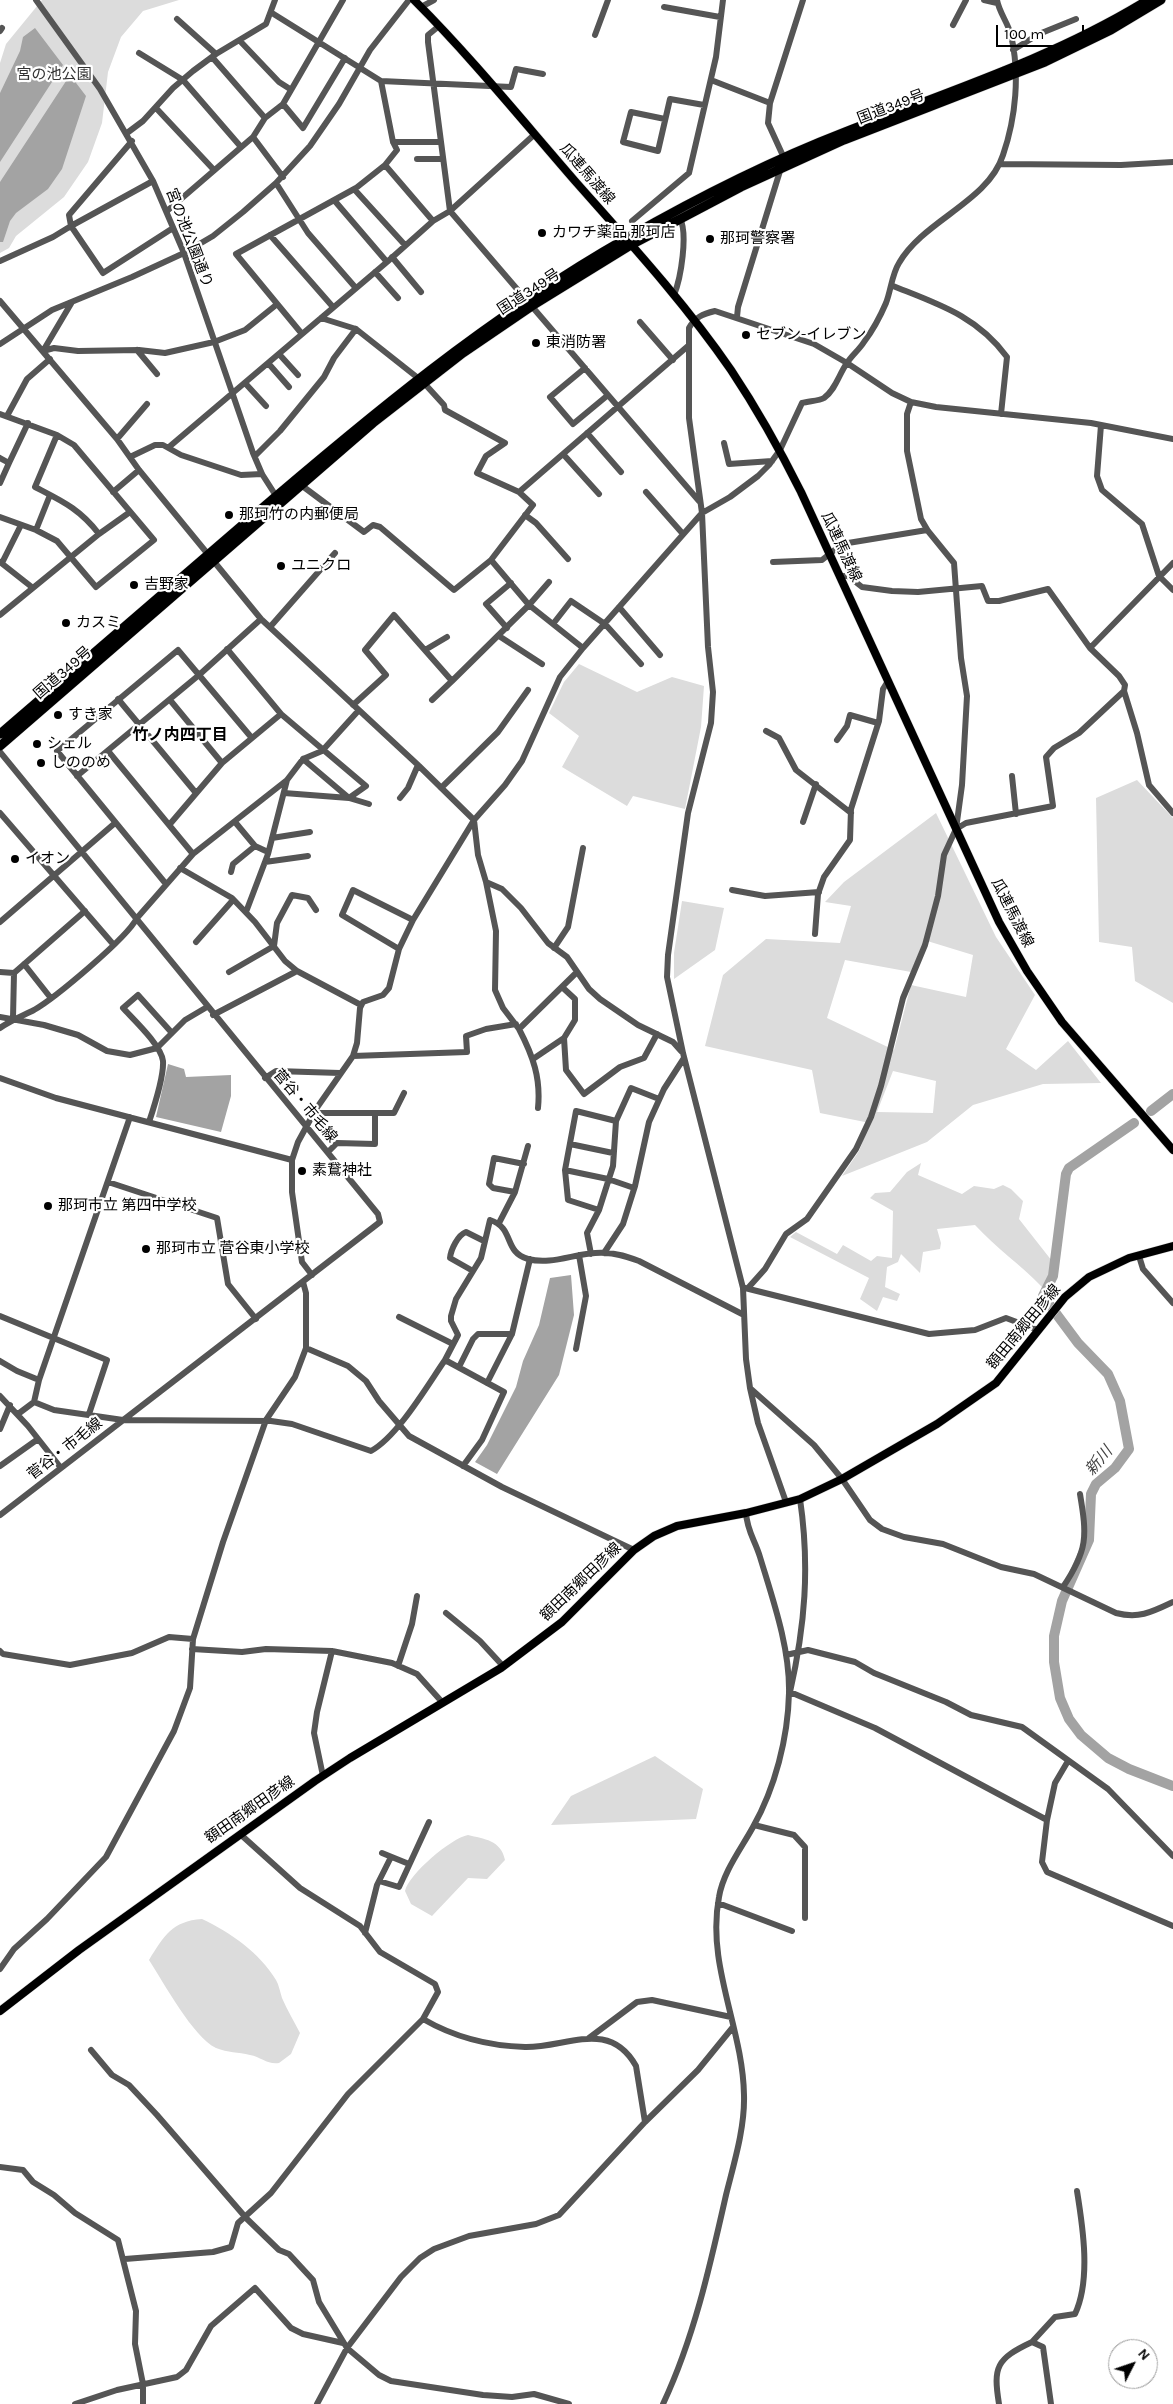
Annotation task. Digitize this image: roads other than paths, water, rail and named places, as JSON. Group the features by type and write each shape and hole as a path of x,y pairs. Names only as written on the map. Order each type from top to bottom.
{"highway":[{"name":"国道349号","path":"628,242 781,168 844,140 1015,70 1154,1"},
{"name":"国道349号","path":"0,734 421,380 529,303 628,242 784,158 1015,70"},
{"name":"国道349号","path":"279,500 301,485 421,380"},
{"name":"国道349号","path":"0,746 210,558"}],"main road":[{"name":"瓜連馬渡線","path":"414,0 492,85 674,295 732,371 780,450 999,922 1042,995 1117,1088 1173,1150"},
{"name":"額田南郷田彦線","path":"0,2011 79,1950 323,1776 503,1666 562,1622 634,1550 654,1536 677,1526 746,1513 800,1499 842,1479 937,1424 996,1383 1065,1297 1089,1277 1107,1267 1173,1246"}],"street":[{"name":"宮の池公園通り","path":"36,0 100,89 128,133 153,181 184,253 254,456 262,474 279,500"},
{"path":"128,133 183,80 214,56 266,24 272,13 275,0"},
{"path":"167,210 253,137 265,118 283,104 343,0"},
{"path":"0,344 52,310 184,253 225,227 283,177 326,124 379,37 409,0"},
{"path":"421,7 434,0"},
{"path":"595,36 608,0"},
{"path":"632,221 689,173 716,57 723,0"},
{"path":"736,317 784,158 768,123 770,102 803,0"},
{"path":"953,25 966,0"},
{"path":"312,1275 302,1262 292,1192 292,1160 314,1113 353,1056 358,1043 361,1005 363,1002 383,995 389,988 399,949 413,920 474,820 505,785 522,761 560,677 583,648 702,513 751,482 772,461 780,450 802,402 823,399 834,387 847,362 864,342 879,319 893,286 898,265 908,250 936,223 971,197 989,180 1000,164 1012,121 1015,70 1010,34 997,2 984,0"},
{"path":"664,7 720,18"},
{"path":"272,13 381,81 511,87 516,69 543,74"},
{"path":"178,18 214,56 265,118"},
{"path":"1013,50 1039,34 1076,19"},
{"path":"439,26 428,35 450,211 699,501"},
{"path":"240,41 279,82 290,89"},
{"path":"139,53 183,80 241,147"},
{"path":"283,104 303,128 345,58"},
{"path":"711,80 770,102"},
{"path":"302,334 276,305 236,254 354,189 385,166 397,150 393,142 381,81"},
{"path":"665,119 631,112 623,142 658,151 670,99 704,105"},
{"path":"156,108 214,170"},
{"path":"169,447 232,395 355,287 375,272 404,244 433,221 450,211 535,134"},
{"path":"253,137 283,177"},
{"path":"132,141 69,215 71,226 103,273 173,228"},
{"path":"393,142 440,142"},
{"path":"417,160 443,159"},
{"path":"1000,164 1121,165 1173,162"},
{"path":"385,166 433,221"},
{"path":"0,261 53,237 153,181"},
{"path":"276,183 298,219 355,287"},
{"path":"354,189 404,244"},
{"path":"334,200 421,292"},
{"path":"674,295 678,284 683,240 683,225 680,218"},
{"path":"270,235 333,306"},
{"path":"375,272 398,298"},
{"path":"893,286 966,317 996,342 1007,357 1001,414"},
{"path":"43,351 72,302"},
{"path":"1,304 50,358 117,439 139,470 260,619 418,765 474,820 478,855 486,882 496,931 495,990 503,1008 518,1027 533,1059 540,1087 538,1108"},
{"path":"43,351 54,348 78,351 137,350 165,353 214,342 245,330 276,305"},
{"path":"786,1502 758,1423 750,1388 744,1315 746,1288 684,1056 668,976 668,955 688,813 712,715 713,692 708,648 702,513 689,418 689,328 694,320 715,311 814,344 847,362 892,393 911,402 936,407 1101,425 1173,440"},
{"path":"301,485 364,532 373,526 380,527 454,590 491,560 533,505 519,492 476,473 486,456 505,443 445,410 444,405 421,380 356,329 320,318"},
{"path":"640,322 673,360"},
{"path":"254,456 280,431 324,378 334,358 356,329"},
{"path":"519,492 688,346"},
{"path":"137,350 157,374"},
{"path":"279,354 298,375"},
{"path":"7,416 27,379 50,358"},
{"path":"268,363 289,387"},
{"path":"586,368 550,397 573,424 608,394"},
{"path":"245,383 266,406"},
{"path":"746,1288 765,1269 786,1234 807,1220 856,1150 871,1117 881,1086 903,998 925,945 938,896 944,855 956,829 963,769 967,696 954,563 927,530 921,519 907,451 906,414 911,402"},
{"path":"117,439 148,404"},
{"path":"0,414 57,435 74,445 154,540 96,588 57,541 36,530 0,517"},
{"path":"0,483 28,423"},
{"path":"1101,425 1097,476 1102,490 1142,524 1159,576 1173,590"},
{"path":"587,433 621,472"},
{"path":"57,435 35,487 68,503 87,519 99,534"},
{"path":"724,443 729,464 772,461"},
{"path":"130,457 156,444 169,447 196,461 241,476 262,474"},
{"path":"563,454 599,494"},
{"path":"0,458 8,463"},
{"path":"113,492 139,470"},
{"path":"646,492 683,534"},
{"path":"36,530 50,495"},
{"path":"0,615 99,534 130,512"},
{"path":"525,515 536,523 568,559"},
{"path":"21,525 1,562 33,588"},
{"path":"773,562 822,560 842,544 927,530"},
{"path":"270,627 335,553"},
{"path":"491,560 529,605 583,648"},
{"path":"1090,648 1139,600 1159,576 1173,563"},
{"path":"839,576 848,576 862,587 892,591 918,592 982,586 988,601 999,601 1048,589 1090,648 1119,676 1124,685 1149,785 1173,813"},
{"path":"432,700 507,628 549,582"},
{"path":"507,628 486,604 510,583"},
{"path":"553,624 571,601 605,624 642,664"},
{"path":"619,607 660,655"},
{"path":"0,1028 13,1018 34,1010 114,944 132,928 166,884 193,854 287,780 303,760 322,751 356,708 386,675 365,650 394,615 452,681"},
{"path":"77,776 170,700 260,619"},
{"path":"499,636 542,664"},
{"path":"425,650 448,637"},
{"path":"227,649 282,714 322,751 366,786 349,798"},
{"path":"166,884 57,751 178,650 251,737"},
{"path":"815,934 819,892 824,877 850,840 851,813 878,723 883,689 888,681"},
{"path":"442,788 498,732 528,690"},
{"path":"956,829 966,823 1053,806 1046,758 1054,748 1079,733 1124,691"},
{"path":"118,699 196,793"},
{"path":"170,700 222,763"},
{"path":"170,824 222,763 251,737 282,714"},
{"path":"837,740 847,726 850,715 878,723"},
{"path":"766,731 779,738 796,770 851,813"},
{"path":"108,751 193,854"},
{"name":"菅谷・市毛線","path":"0,752 138,918 206,1007 307,1126 378,1214 380,1222 0,1514"},
{"path":"303,760 349,798"},
{"path":"400,798 408,788 418,765"},
{"path":"1012,776 1016,814"},
{"path":"246,912 265,862 287,780"},
{"path":"802,822 816,784"},
{"path":"284,793 349,798 369,804"},
{"path":"0,813 114,944"},
{"path":"235,822 255,846 268,852"},
{"path":"0,922 115,823"},
{"path":"272,838 310,832"},
{"path":"231,872 233,864 255,846"},
{"path":"554,948 568,927 582,848"},
{"path":"265,862 308,856"},
{"path":"180,868 233,900 246,912 285,961 297,971 361,1005"},
{"path":"486,882 502,889 554,948 567,957 589,989 600,999 638,1025 673,1042 684,1056"},
{"path":"399,949 342,916 353,890 413,920"},
{"path":"732,890 765,896 819,892"},
{"path":"274,946 277,923 292,895 308,898 316,910"},
{"path":"196,942 233,900"},
{"path":"0,972 14,973 85,911"},
{"path":"229,972 274,946"},
{"path":"24,964 50,997"},
{"path":"213,1015 297,971"},
{"path":"353,1056 467,1052 466,1036 486,1028 518,1027 577,972"},
{"path":"13,1018 14,973"},
{"path":"533,1059 564,1038 575,1020 575,999 562,986"},
{"path":"149,1122 157,1096 163,1061 157,1048 123,1008 138,995 172,1033"},
{"path":"0,1017 13,1018 78,1036 107,1051 130,1055 157,1048 186,1020 206,1007"},
{"path":"564,1038 566,1070 584,1094 620,1067 644,1058 657,1034"},
{"path":"604,1252 623,1224 634,1188 648,1122 673,1072 684,1056"},
{"path":"265,1078 276,1071 340,1073"},
{"path":"0,1078 56,1098 292,1160"},
{"path":"591,1254 587,1233 599,1210 608,1179 616,1121 631,1088 659,1099"},
{"path":"314,1113 394,1113 404,1093"},
{"path":"599,1210 568,1200 565,1170 576,1111 616,1121"},
{"path":"328,1152 337,1143 376,1144 375,1113"},
{"path":"18,1414 34,1402 39,1380 130,1117"},
{"path":"570,1144 613,1153"},
{"path":"499,1223 514,1192 528,1146"},
{"path":"514,1192 493,1188 489,1184 494,1158 524,1164"},
{"path":"565,1170 608,1179 634,1188"},
{"path":"108,1182 217,1218 228,1284 256,1319"},
{"path":"34,1402 54,1410 123,1420 266,1420 292,1424 371,1451 380,1445 398,1425 445,1360 458,1335 451,1321 451,1316 456,1299 481,1258 490,1220 499,1223 505,1229 514,1251 519,1256 542,1261 604,1252 639,1261 744,1315"},
{"path":"473,1271 450,1258 450,1254 461,1234 466,1232 484,1241"},
{"path":"576,1349 586,1296 579,1255"},
{"path":"1140,1256 1143,1269 1173,1303"},
{"path":"488,1383 512,1334 530,1259"},
{"path":"0,1969 14,1949 47,1919 106,1857 174,1731 190,1688 193,1639 223,1542 266,1420 296,1377 306,1348 306,1293 303,1282"},
{"path":"746,1288 929,1334 975,1330 1006,1318 1038,1330"},
{"path":"0,1316 107,1360 89,1414"},
{"path":"399,1317 453,1344"},
{"path":"459,1367 473,1338 478,1334 512,1334"},
{"path":"306,1348 348,1366 366,1381 398,1425 409,1436 463,1466 604,1537 634,1550"},
{"path":"445,1360 504,1392 503,1398 482,1440 463,1466"},
{"path":"0,1361 17,1371 39,1380"},
{"path":"750,1388 814,1445 842,1479 870,1520 882,1529 904,1537 943,1544 1001,1567 1034,1574 1116,1613 1129,1617 1146,1616 1173,1602"},
{"path":"0,1396 18,1414 61,1468"},
{"path":"0,1429 10,1405"},
{"path":"0,1466 38,1439"},
{"path":"1065,1588 1085,1543 1086,1530 1080,1494"},
{"path":"663,2404 685,2351 705,2287 740,2135 744,2095 741,2062 717,1951 715,1924 719,1895 732,1864 769,1795 778,1767 805,1612 806,1538 800,1499"},
{"path":"746,1513 747,1527 759,1553 786,1655 790,1692"},
{"path":"398,1666 412,1624 417,1596"},
{"path":"446,1613 480,1641 503,1666"},
{"path":"0,1651 4,1654 70,1665 132,1653 169,1637 193,1639"},
{"path":"192,1649 242,1652 266,1649 332,1651 398,1666 417,1674 442,1702"},
{"path":"786,1655 808,1650 855,1662 874,1673 946,1702 971,1715 1022,1727 1108,1789 1173,1856"},
{"path":"323,1776 314,1733 317,1712 332,1651"},
{"path":"790,1692 875,1728 1047,1820"},
{"path":"1068,1762 1055,1783 1047,1820 1042,1862 1050,1875 1173,1926"},
{"path":"379,1881 398,1887 429,1822"},
{"path":"754,1825 794,1835 805,1847 806,1918"},
{"path":"124,2259 225,2250 231,2247 238,2223 271,2193 348,2094 423,2019 433,2003 438,1987 380,1952 360,1926 300,1888 240,1834"},
{"path":"382,1853 409,1864"},
{"path":"365,1933 379,1881 391,1857"},
{"path":"718,1903 792,1931"},
{"path":"589,2038 636,2002 652,2000 731,2017"},
{"path":"423,2019 442,2031 505,2045 528,2047 589,2038 611,2041 632,2059 636,2066 645,2122"},
{"path":"317,2404 345,2346 401,2277 420,2258 434,2250 469,2236 536,2224 559,2215 645,2122 698,2070 733,2027"},
{"path":"91,2050 112,2075 129,2085 245,2215 279,2250 289,2254 312,2280 319,2302 345,2346 379,2375 392,2381 483,2395 512,2397 534,2394 569,2404"},
{"path":"0,2167 22,2170 33,2182 54,2194 75,2213 118,2240 136,2310 135,2344 143,2384 143,2404"},
{"path":"999,2404 995,2378 998,2369 1014,2350 1032,2342 1055,2317 1075,2314 1082,2298 1086,2271 1077,2191"},
{"path":"75,2404 99,2395 177,2377 186,2370 212,2326 255,2288 291,2328 303,2334 345,2346"},
{"path":"1032,2342 1043,2347 1051,2404"}],"waterway":[{"name":"新川","path":"1151,1111 1173,1094"},
{"name":"新川","path":"1134,1123 1069,1168 1066,1174 1053,1276 1043,1296 1078,1343 1108,1374 1120,1401 1129,1449 1115,1468 1096,1484 1091,1494 1089,1540 1062,1601 1054,1636 1054,1662 1060,1698 1069,1719 1081,1735 1108,1758 1129,1769 1173,1786"}],"place":[{"name":"カワチ薬品 那珂店","path":"542,233"},
{"name":"那珂警察署","path":"710,239"},
{"name":"セブン-イレブン","path":"746,335"},
{"name":"東消防署","path":"536,343"},
{"name":"那珂竹の内郵便局","path":"229,515"},
{"name":"ユニクロ","path":"281,566"},
{"name":"吉野家","path":"134,585"},
{"name":"カスミ","path":"66,623"},
{"name":"すき家","path":"58,715"},
{"name":"シェル","path":"37,744"},
{"name":"しののめ","path":"41,763"},
{"name":"イオン","path":"15,859"},
{"name":"素鵞神社","path":"302,1171"},
{"name":"那珂市立 第四中学校","path":"48,1206"},
{"name":"那珂市立 菅谷東小学校","path":"146,1249"}],"district":[{"name":"竹ノ内四丁目","path":"180,735"}],"park label":[{"name":"宮の池公園","path":"54,75"}]}
